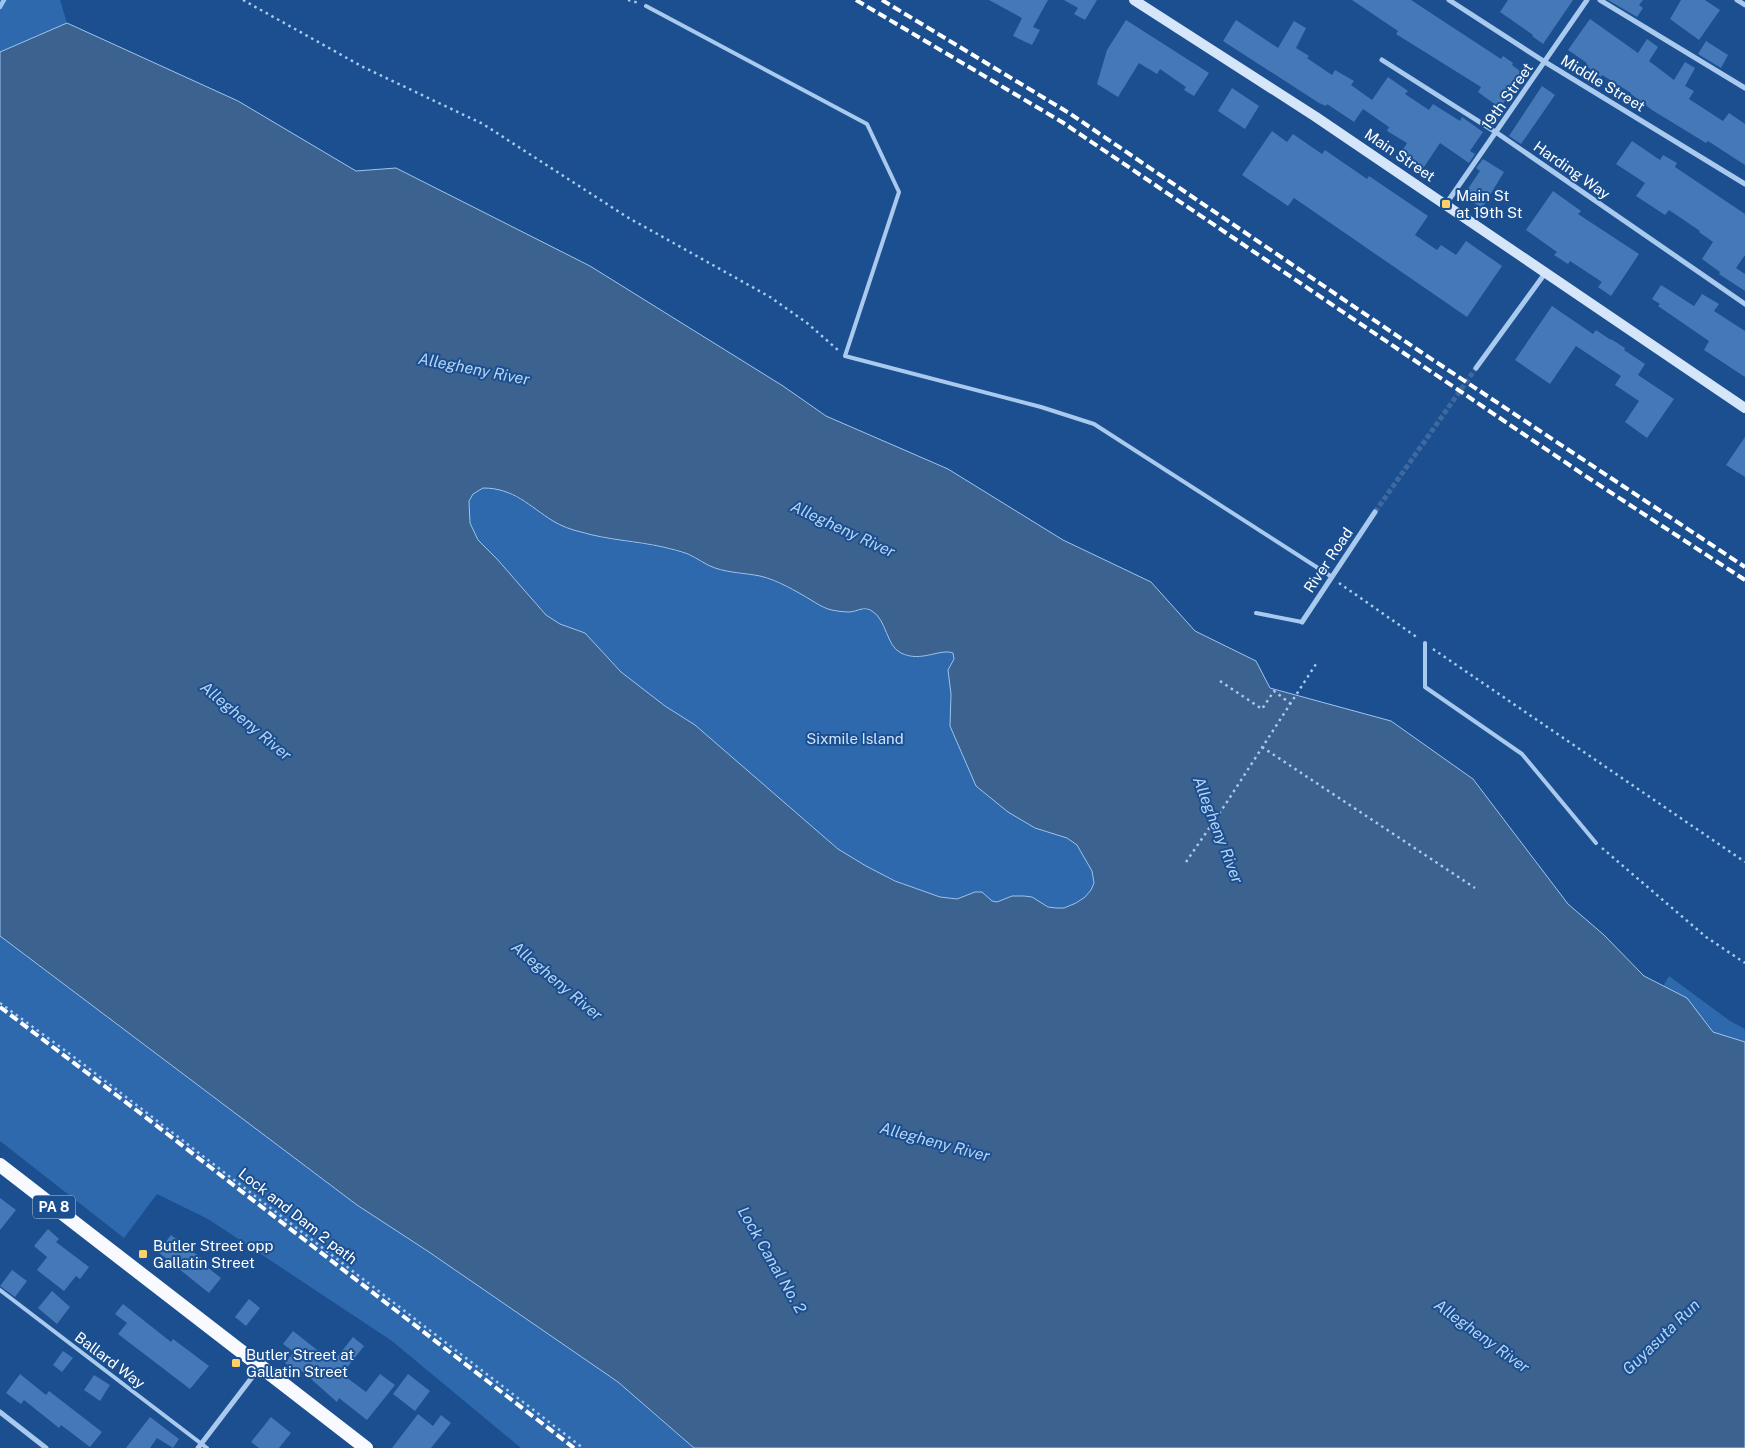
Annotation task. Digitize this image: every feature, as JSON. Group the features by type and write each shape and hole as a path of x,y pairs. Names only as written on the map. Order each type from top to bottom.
{"highway":[{"name":"PA 8","path":"0,1165 366,1448"}],"main road":[{"name":"Main Street","path":"1134,0 1316,117 1745,408"}],"street":[{"name":"Middle Street","path":"1449,0 1545,62 1745,184"},
{"name":"19th Street","path":"1446,204 1587,0"},
{"path":"1600,0 1745,88"},
{"path":"1737,0 1745,5"},
{"name":"Harding Way","path":"1382,60 1496,133 1745,304"},
{"path":"1476,368 1546,272"},
{"name":"River Road","path":"1302,622 1375,512"},
{"path":"200,1446 260,1366"},
{"path":"0,1412 46,1448"}],"lane":[{"path":"646,6 867,124 899,192 845,356 1094,424 1332,578"},
{"path":"1256,613 1302,622"},
{"path":"1425,643 1425,686 1522,754 1596,843"},
{"name":"Ballard Way","path":"0,1290 200,1446 207,1448"}],"path":[{"path":"243,0 363,66 483,124 627,217 770,297 807,323 845,356"},
{"path":"1332,578 1745,862"},
{"path":"1186,862 1316,664"},
{"path":"1220,681 1262,709 1274,691 1291,704"},
{"path":"1262,747 1475,888"},
{"path":"1596,843 1706,937 1745,963"},
{"name":"Lock and Dam 2 path","path":"0,1002 582,1448"}],"green space":[{"path":"0,0 60,0 67,23 0,65"},
{"name":"Sixmile Island","path":"483,488 505,491 580,532 604,538 661,547 687,554 713,567 735,573 761,576 850,612 863,610 872,612 878,616 893,647 907,656 914,657 941,652 953,653 954,659 948,670 951,694 950,726 976,786 1035,828 1067,838 1077,845 1092,871 1094,883 1091,890 1076,903 1064,908 1048,907 1032,897 1012,896 997,902 992,901 982,892 975,892 957,899 940,897 896,881 838,849 695,725 665,706 621,672 591,640 578,630 560,624 546,615 478,540 470,523 469,501 473,494"},
{"path":"0,936 357,1205 429,1252 618,1382 694,1448 521,1448 392,1341 208,1219 157,1194 124,1238 0,1141"},
{"path":"1669,976 1730,1021 1745,1029 1745,1068 1658,995"}],"water":[{"path":"67,23 238,101 356,171 396,168 590,266 783,386 826,416 948,469 1063,540 1151,582 1195,631 1256,661 1270,688 1391,721 1473,779 1568,904 1604,935 1644,976 1687,998 1713,1032 1745,1042 1745,1448 694,1448 618,1382 429,1252 357,1205 0,936 0,52","holes":["483,488 512,494 556,523 574,530 601,537 653,545 688,554 715,568 766,578 786,586 830,610 850,612 864,609 872,611 881,620 892,645 896,650 908,656 916,657 942,652 953,653 954,659 948,670 951,694 950,726 976,786 1008,812 1035,828 1067,838 1077,845 1092,871 1094,883 1091,890 1085,897 1064,908 1048,907 1032,897 1024,896 1012,896 997,902 992,901 982,892 975,892 957,899 940,897 895,881 838,849 695,725 665,706 621,672 585,633 560,624 546,615 478,540 470,523 469,501 473,494"]}],"building":[{"path":"989,0 1048,0 1033,27 1040,30 1032,45 1013,36 1022,18"},
{"path":"1064,0 1097,0 1085,20 1074,14 1078,8"},
{"path":"1352,0 1411,0 1501,59 1503,56 1524,74 1500,108 1478,92 1481,87 1396,34 1398,31"},
{"path":"1508,0 1573,0 1543,44 1500,12"},
{"path":"1608,0 1643,0 1639,5 1643,8 1637,17"},
{"path":"1681,0 1705,0 1720,10 1699,40 1670,19"},
{"path":"1590,19 1638,53 1647,39 1658,47 1649,61 1674,80 1685,62 1695,68 1685,86 1694,91 1689,99 1723,121 1729,113 1745,124 1745,165 1708,141 1706,143 1652,110 1631,93 1602,75 1601,77 1585,65 1587,63 1568,50"},
{"path":"1126,20 1209,73 1194,96 1184,90 1186,87 1160,69 1157,74 1139,63 1118,97 1097,84 1107,50"},
{"path":"1236,20 1278,48 1294,21 1306,28 1296,48 1332,75 1335,70 1354,81 1351,85 1372,100 1388,77 1408,91 1405,94 1429,110 1433,104 1460,121 1462,117 1483,132 1470,151 1475,154 1469,163 1440,143 1422,170 1400,154 1407,143 1387,131 1389,127 1363,109 1354,122 1327,104 1326,106 1319,103 1223,41"},
{"path":"1706,41 1728,55 1721,68 1698,54"},
{"path":"1542,86 1555,95 1521,144 1509,136"},
{"path":"1232,88 1259,106 1245,129 1218,111"},
{"path":"1272,131 1287,142 1293,134 1322,154 1325,150 1367,179 1369,176 1428,216 1415,235 1437,250 1441,245 1456,255 1466,241 1502,266 1467,317 1294,198 1288,206 1242,175"},
{"path":"1632,141 1660,160 1663,155 1677,163 1675,167 1745,214 1745,255 1736,268 1745,274 1745,291 1719,274 1720,272 1702,259 1713,242 1669,210 1665,215 1636,196 1645,183 1616,164"},
{"path":"1483,159 1504,172 1482,208 1463,196 1480,171 1476,168"},
{"path":"1553,191 1581,211 1578,214 1639,254 1611,296 1598,287 1602,282 1570,261 1568,264 1554,255 1557,252 1526,230"},
{"path":"1661,285 1694,306 1702,294 1719,304 1714,311 1745,331 1745,377 1704,350 1709,341 1658,306 1660,304 1652,299"},
{"path":"1552,306 1593,334 1596,330 1625,348 1624,350 1645,364 1638,375 1674,399 1647,438 1625,422 1639,401 1615,385 1621,376 1576,346 1550,384 1515,360"},
{"path":"1745,437 1745,477 1726,465"},
{"path":"0,1198 16,1210 0,1230"},
{"path":"48,1229 59,1239 56,1242 89,1267 80,1279 76,1276 64,1291 37,1270 47,1257 34,1246"},
{"path":"171,1235 209,1264 207,1267 221,1278 209,1293 158,1252"},
{"path":"12,1270 27,1281 15,1297 0,1286"},
{"path":"52,1291 70,1307 57,1324 38,1308"},
{"path":"249,1299 260,1308 246,1326 235,1317"},
{"path":"123,1304 171,1342 173,1339 209,1366 190,1389 118,1334 127,1323 115,1314"},
{"path":"293,1331 334,1361 353,1337 364,1346 342,1374 366,1392 380,1374 395,1385 367,1420 339,1398 337,1402 302,1371 300,1374 285,1363 294,1352 283,1344"},
{"path":"63,1351 73,1358 62,1372 53,1365"},
{"path":"20,1374 46,1395 49,1391 102,1432 90,1447 61,1425 59,1428 24,1400 21,1404 6,1393"},
{"path":"408,1374 430,1391 415,1411 393,1394"},
{"path":"94,1375 110,1385 100,1401 84,1390"},
{"path":"418,1414 433,1426 441,1415 451,1423 431,1448 392,1448"},
{"path":"150,1417 179,1439 173,1448 157,1438 150,1448 126,1448"},
{"path":"271,1417 291,1433 279,1448 259,1448 251,1442"}],"waterway":[{"path":"0,7 4,0"}],"tunnel":[{"path":"1375,512 1476,368"}],"railway":[{"path":"856,0 1062,122 1587,477 1745,580"},
{"path":"882,0 1069,113 1418,350 1745,567"},
{"path":"0,1007 574,1448"}],"place":[{"name":"Main St at 19th St","path":"1446,204"},
{"name":"Butler Street opp Gallatin Street","path":"143,1254"},
{"name":"Butler Street at Gallatin Street","path":"236,1363"}],"water label":[{"name":"Allegheny River","path":"474,369"},
{"name":"Allegheny River","path":"843,529"},
{"name":"Allegheny River","path":"246,721"},
{"name":"Allegheny River","path":"1218,830"},
{"name":"Allegheny River","path":"557,981"},
{"name":"Allegheny River","path":"935,1142"},
{"name":"Lock Canal No. 2","path":"772,1260"},
{"name":"Allegheny River","path":"1482,1336"},
{"name":"Guyasuta Run","path":"1661,1337"}]}
